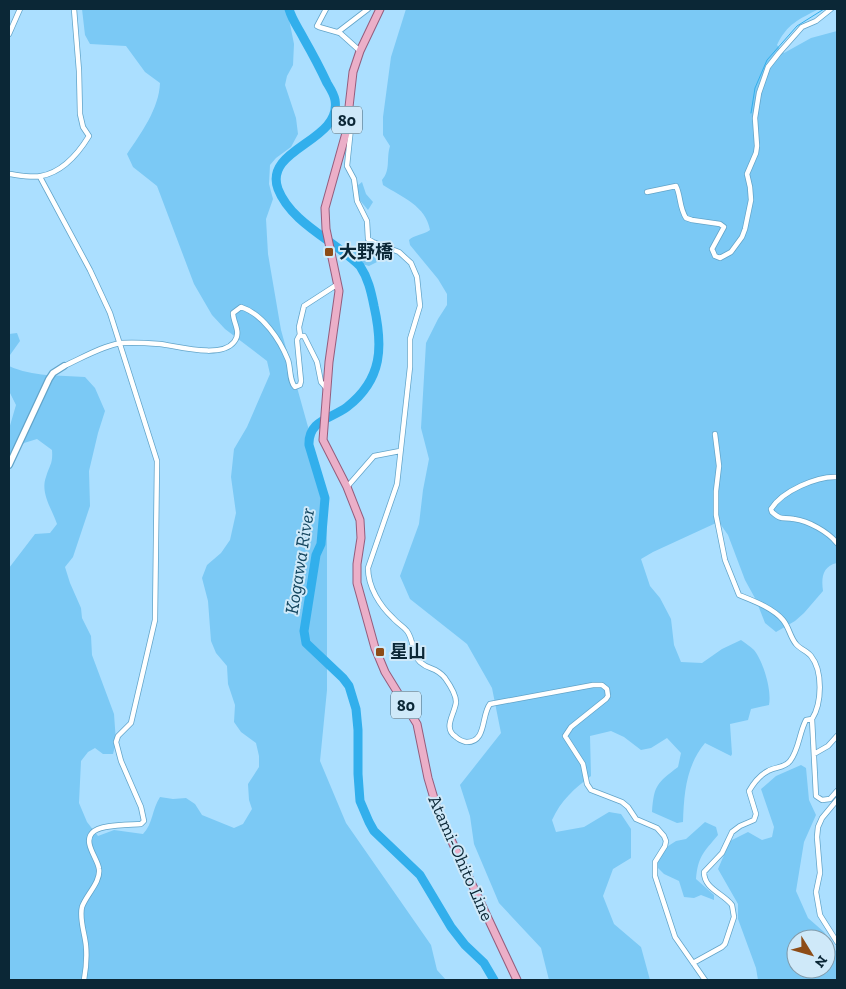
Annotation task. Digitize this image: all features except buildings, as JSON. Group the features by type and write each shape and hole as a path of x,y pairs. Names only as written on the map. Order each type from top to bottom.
{"main road":[{"name":"80","path":"327,388 338,301 338,284 327,234 325,208 346,133 352,79 360,51 380,9"},
{"name":"Atami-Ohito Line","path":"327,388 322,433 324,444 347,487 360,520 356,576 375,648 385,672 418,724 428,778 438,812 517,980"}],"street":[{"path":"9,34 20,9"},
{"path":"9,174 40,177 66,165 89,136 83,127 80,114 74,9"},
{"path":"326,9 317,26 338,32 360,51"},
{"path":"338,32 368,9"},
{"path":"647,192 676,186 680,204 686,218 720,224 724,227 712,249 715,256 720,258 731,252 742,237 750,208 750,187 747,174 756,153 755,118 759,93 768,67 802,27 816,21 831,9"},
{"path":"349,105 352,118 347,166 354,179 357,201 367,221 368,239 399,252 407,258 415,269 419,290 419,313 410,339 410,367 397,484 369,564 368,576 377,598 393,619 407,631 418,659 426,666 438,670 453,691 456,704 450,719 451,732 456,738 464,741 478,738 490,704 593,685 604,686 608,692 606,699 570,727 565,736 583,764 587,784 591,790 622,802 636,819 657,828 664,836 665,846 655,862 655,876 675,937 705,980"},
{"path":"40,177 90,270 110,313 157,461 155,620 131,723 118,736 116,742 121,761 141,807 144,821 141,824 100,828 93,831 90,836 90,845 100,873 82,908 86,946 84,980"},
{"path":"9,465 53,373 91,354 121,343 159,344 210,350 227,347 234,342 237,336 233,313 241,307 254,313 278,339 288,361 292,383 298,386 301,381 297,340 300,335 300,324 306,305 338,284"},
{"path":"300,335 304,336 309,344 318,367 321,382 327,388"},
{"path":"693,963 722,947 728,937 734,917 732,905 709,886 704,872 722,853 732,832 754,820 756,814 749,792 751,787 767,771 790,761 798,743 802,727 806,720 812,719 816,714 821,694 817,665 811,655 795,643 784,621 759,603 739,595 725,560 716,515 719,466 715,434"},
{"path":"347,487 374,456 400,452"},
{"path":"837,476 828,476 802,485 779,500 771,509 779,519 794,519 811,524 830,536 837,543"},
{"path":"812,719 816,796 822,800 830,799 837,791"},
{"path":"814,754 828,746 837,736"},
{"path":"837,800 822,818 818,827 820,873 816,892 820,915 837,942"}],"shaded area":[{"path":"82,9 287,9 294,44 293,65 285,85 296,118 298,134 291,147 270,165 269,184 273,199 266,219 268,254 281,330 323,488 327,531 327,690 320,761 346,823 431,945 437,970 446,980 9,980 9,568 35,534 50,533 57,524 44,489 52,461 52,450 37,439 24,443 9,458 9,429 16,405 9,391 9,366 37,374 85,377 95,388 105,411 89,471 90,506 73,557 65,567 81,608 82,618 91,636 92,655 114,714 116,742 113,754 103,754 95,748 88,752 81,761 79,803 87,822 98,836 114,830 143,834 149,826 160,797 186,798 195,804 202,815 234,828 243,824 252,809 249,800 248,784 259,767 259,756 256,743 241,732 234,722 235,705 228,684 227,666 216,653 211,641 208,601 202,578 207,565 221,553 230,540 236,513 231,477 234,449 247,427 270,374 267,361 225,329 212,315 194,284 157,186 133,167 127,154 153,111 160,83 145,72 126,46 90,44 85,35"},
{"path":"406,9 819,9 800,19 785,32 777,45 784,53 811,38 837,31 837,563 832,564 826,569 822,581 823,591 804,613 795,621 776,632 765,623 756,600 745,580 728,535 721,525 716,523 641,559 650,586 660,598 671,619 674,645 681,662 702,663 722,649 741,640 754,650 761,661 768,684 769,705 751,709 748,720 730,724 731,756 705,743 694,761 687,780 683,822 677,823 652,812 654,796 658,785 678,767 681,753 667,738 651,748 641,750 624,737 611,731 590,736 591,776 568,795 552,820 556,832 584,827 609,812 621,814 631,829 631,858 613,869 603,896 614,924 641,947 650,980 549,980 541,948 499,903 474,844 470,816 460,785 501,733 492,688 467,644 410,599 400,576 419,524 429,459 421,428 426,343 447,305 447,294 438,279 410,245 409,240 411,238 430,230 428,222 418,208 383,185 382,180 387,168 390,146 383,135 383,117 391,57"},
{"path":"362,182 366,194 373,202 368,210 358,198 357,186"},
{"path":"350,245 352,247 365,248 369,254 376,254 381,260 369,266 362,264 345,250"},
{"path":"17,333 20,341 10,355 9,366 9,334"},
{"path":"801,765 806,768 809,800 816,815 804,842 796,891 808,918 821,929 786,929 786,979 836,979 836,951 837,980 758,980 756,968 738,919 738,904 718,869 730,841 748,832 762,840 772,837 774,827 761,789 776,776"},
{"path":"705,822 716,827 718,835 700,859 696,879 714,895 714,900 701,895 694,898 684,897 679,881 664,874 656,866 662,850 676,841 686,839"}],"waterway":[{"name":"Kogawa River","path":"289,9 335,100 334,114 327,126 291,154 282,164 276,175 278,189 284,201 303,222 360,266 370,290 379,335 377,361 368,385 347,407 316,425 310,437 309,445 325,498 321,544 316,555 304,631 306,643 349,686 356,709 360,801 374,831 420,875 451,927 465,945 484,963 494,980"},
{"path":"751,113 755,88 767,60 797,26 824,9"}],"place":[{"name":"大野橋","path":"329,252"},
{"name":"星山","path":"380,652"}]}
